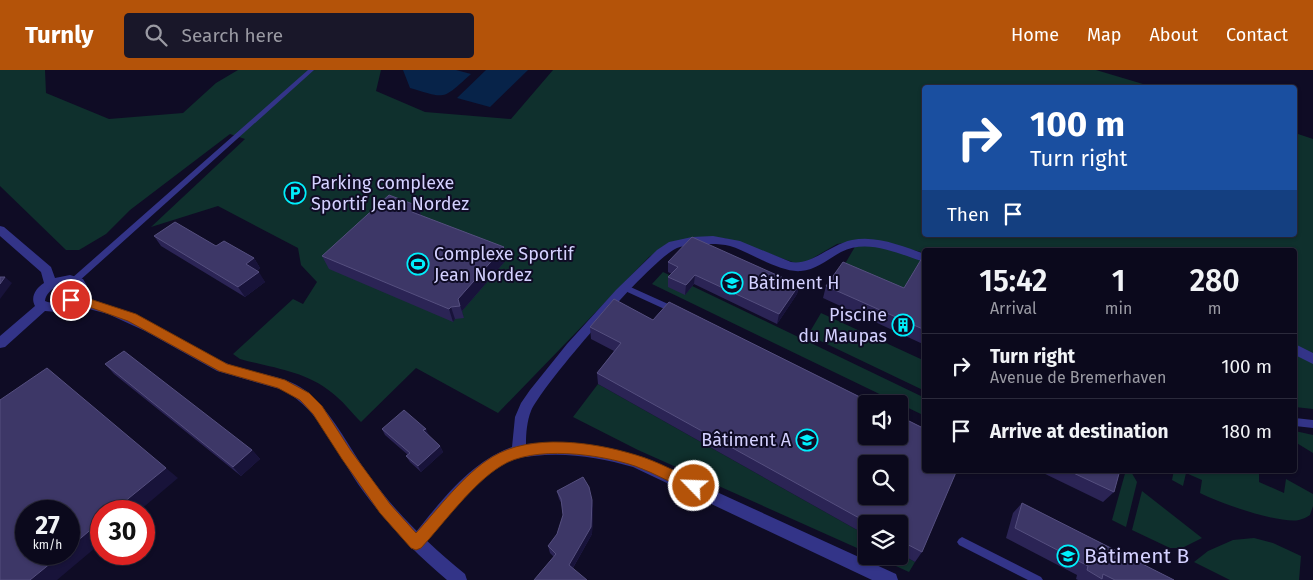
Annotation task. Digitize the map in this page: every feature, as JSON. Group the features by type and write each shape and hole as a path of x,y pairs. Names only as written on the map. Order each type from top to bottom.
{"street":[{"path":"0,230 47,270 50,285"},
{"path":"519,452 518,442 525,408 536,392 626,288 656,256 672,246 701,241 726,241 793,267 808,266 845,245 869,243 897,248 922,257"},
{"path":"0,343 43,306 60,306 71,300 80,290 79,282 64,280 50,285 40,294 38,299 39,303 43,306"},
{"path":"71,300 93,304 132,318 223,368 281,384 304,396 318,410 346,455 385,508 416,543 459,580"},
{"path":"1297,349 1313,359"},
{"path":"416,543 471,483 495,462 508,454 562,447 609,454 636,461 890,580"}],"lane":[{"path":"75,280 311,70"},
{"path":"626,288 679,313"},
{"path":"1297,422 1313,424"},
{"path":"962,542 1038,580"}],"green space":[{"path":"0,70 45,70 46,93 109,119 183,113 216,83 238,70 381,70 376,91 425,112 511,119 553,70 1096,70 1146,85 922,85 922,237 1297,237 1297,134 1313,139 1313,355 1297,346 1297,248 922,248 922,252 869,239 837,244 801,265 724,238 670,243 649,257 498,413 416,368 361,422 335,395 310,379 288,371 240,359 233,354 293,299 303,304 317,282 301,265 298,248 218,206 151,227 245,139 230,134 130,210 106,234 79,250 66,250 0,186"},
{"path":"869,243 922,257 922,261 899,300 839,274 856,245"},
{"path":"663,272 922,397 922,415 908,408 908,395 882,395 652,284"},
{"path":"821,313 922,360 922,390 808,335"},
{"path":"1297,353 1313,363 1313,409 1297,407"},
{"path":"598,384 858,530 858,548 638,450 573,417"},
{"path":"1297,431 1313,435 1313,453 1297,443"},
{"path":"1125,473 1132,473 1137,482 1126,527 1112,520"},
{"path":"1173,473 1186,473 1183,486 1172,480"},
{"path":"1186,473 1259,473 1259,482 1284,493 1286,479 1313,494 1313,506 1310,515 1299,520 1264,516 1234,507 1200,493 1202,480"},
{"path":"1142,491 1202,538 1182,548 1170,548 1132,530"},
{"path":"1254,538 1273,543 1301,556 1299,580 1230,580 1194,562 1208,551 1233,540"},
{"path":"908,558 915,562 909,572 894,565 908,565"}],"water":[{"path":"403,70 456,70 471,74 449,93 438,95 410,88"},
{"path":"486,70 528,70 490,107 457,98"}],"building":[{"name":"Complexe Sportif Jean Nordez","path":"389,195 418,206 412,212 504,247 458,299 460,306 449,309 322,256"},
{"path":"175,222 216,246 224,241 254,258 246,264 259,272 238,287 154,236"},
{"name":"Bâtiment H","path":"692,237 799,285 779,314 695,275 686,285 668,277 678,267 668,262"},
{"path":"922,258 922,329 826,286 843,262 904,288"},
{"path":"0,277 5,277 0,284"},
{"name":"Bâtiment A","path":"614,299 653,320 669,302 858,396 858,445 908,445 908,420 922,428 922,473 956,473 922,552 908,545 908,515 858,515 858,517 597,373 621,343 590,327"},
{"path":"124,351 252,450 233,467 105,364"},
{"path":"47,368 166,468 127,500 90,500 90,530 80,539 80,500 15,500 15,565 48,565 30,580 0,580 0,400"},
{"path":"404,410 426,429 423,430 440,446 418,466 406,456 410,453 382,429"},
{"path":"1073,473 1119,473 1114,492"},
{"path":"583,477 589,487 592,500 591,527 569,565 587,580 534,580 556,554 548,546 557,534 563,515 561,499 557,491"},
{"path":"1022,503 1174,580 1115,580 1103,574 1102,579 1087,570 1088,566 1015,528"}],"place":[{"name":"Parking complexe Sportif Jean Nordez","path":"295,193"},
{"name":"Complexe Sportif Jean Nordez","path":"418,264"},
{"name":"Bâtiment H","path":"732,283"},
{"name":"Piscine du Maupas","path":"903,325"},
{"name":"Bâtiment A","path":"807,440"},
{"name":"Bâtiment B","path":"1068,556"}],"route":[{"path":"71,300 93,304 132,318 223,368 281,384 304,396 318,410 362,478 416,543 446,508 471,483 495,462 515,452 562,447 609,454 636,461 694,486"}]}
